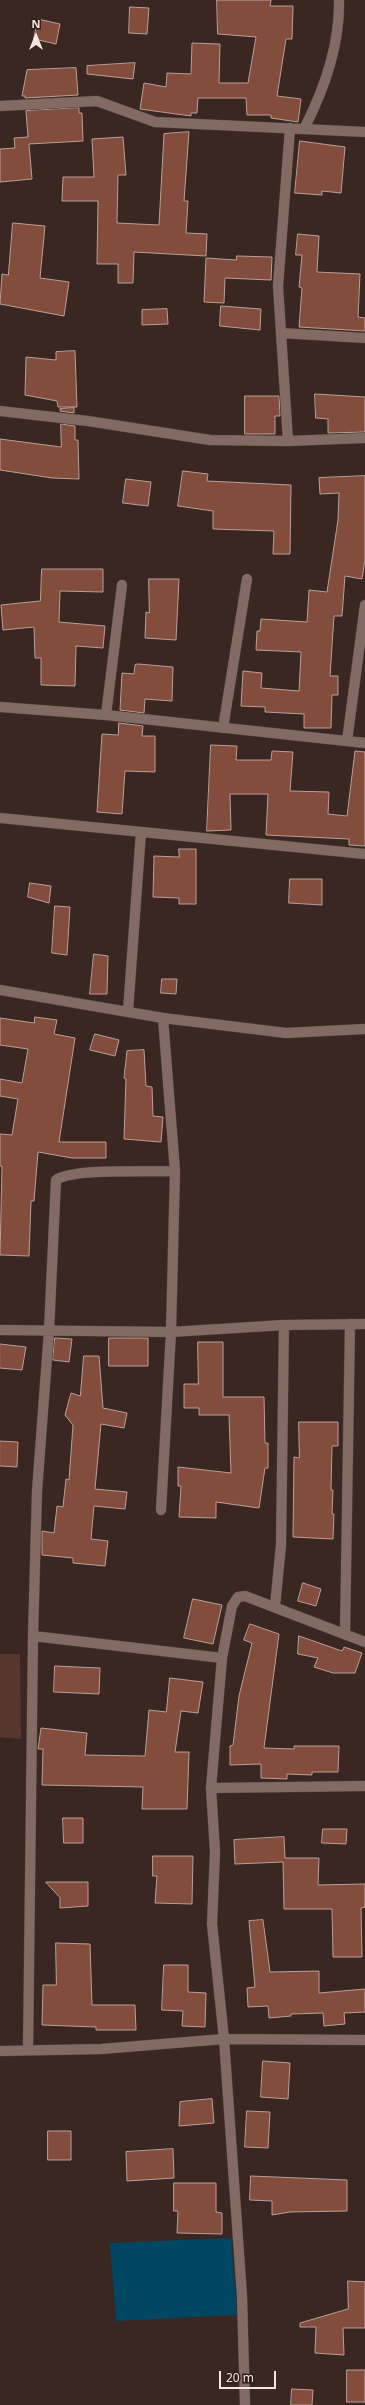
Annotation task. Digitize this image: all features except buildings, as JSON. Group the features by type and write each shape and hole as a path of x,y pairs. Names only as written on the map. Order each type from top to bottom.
{"street":[{"path":"304,129 324,85 339,14 339,0"},
{"path":"0,106 97,101 155,122 365,132"},
{"path":"288,441 278,286 290,128"},
{"path":"281,333 365,338"},
{"path":"0,411 88,421 210,440 288,441 365,438"},
{"path":"223,728 246,579"},
{"path":"106,715 122,585"},
{"path":"347,741 365,605"},
{"path":"0,707 106,715 365,743"},
{"path":"0,818 365,854"},
{"path":"128,1011 141,832"},
{"path":"0,990 163,1018 286,1033 365,1029"},
{"path":"161,1510 171,1332 176,1171 163,1018"},
{"path":"28,2050 33,1636 37,1491 48,1331 56,1180 62,1176 80,1174 176,1171"},
{"path":"345,1634 350,1324"},
{"path":"0,1330 171,1332 284,1325 365,1324"},
{"path":"275,1606 281,1544 284,1325"},
{"path":"245,2405 242,2296 224,2039 212,1924 215,1852 211,1788 222,1658 232,1606 238,1597 245,1596 275,1606 365,1642"},
{"path":"33,1636 222,1658"},
{"path":"211,1788 365,1786"},
{"path":"0,2050 101,2049 224,2039 365,2040"}],"shaded area":[{"path":"0,1654 20,1654 21,1739 0,1737"}],"water":[{"path":"231,2238 237,2315 116,2321 110,2243"}]}
